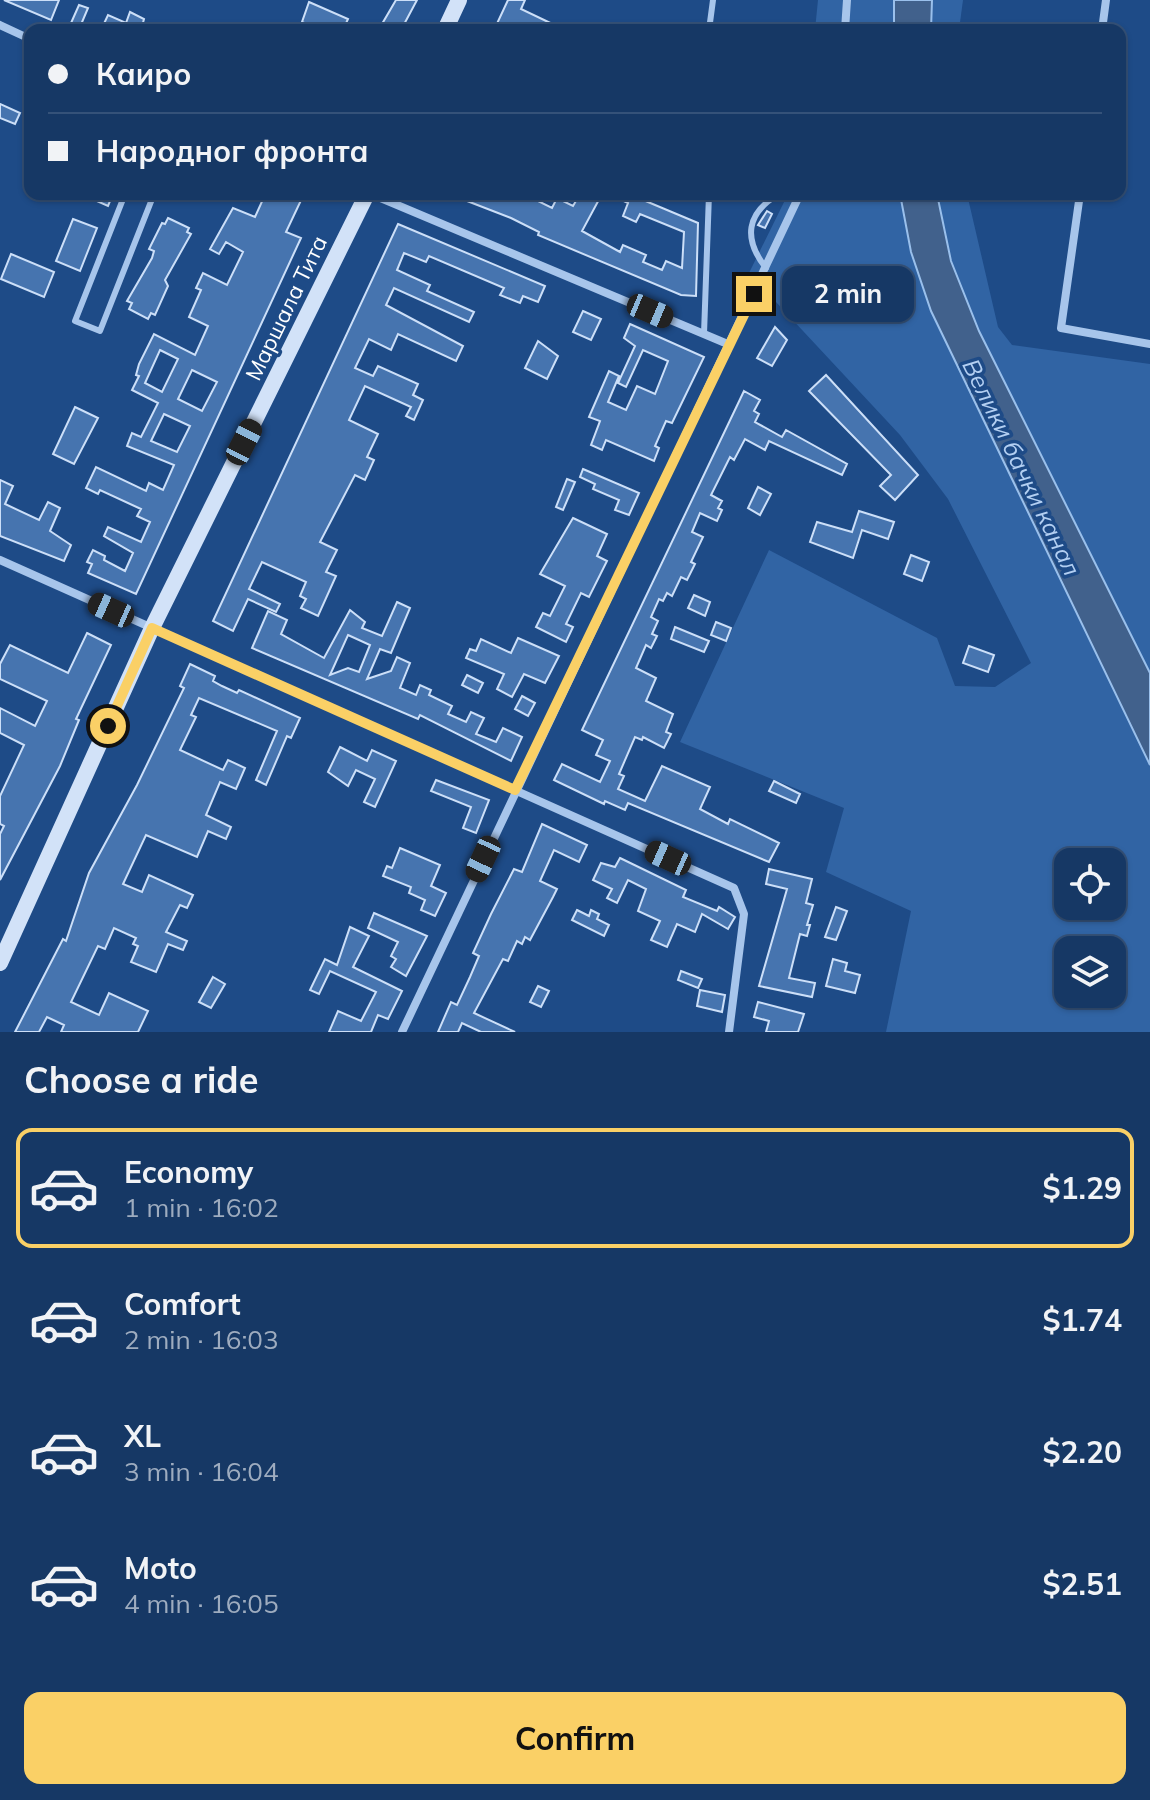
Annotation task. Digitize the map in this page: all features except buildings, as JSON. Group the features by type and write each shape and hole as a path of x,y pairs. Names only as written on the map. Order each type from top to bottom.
{"street":[{"path":"448,24 459,0"},
{"path":"845,24 847,0"},
{"path":"1103,24 1106,0"},
{"path":"0,25 24,36"},
{"name":"Маршала Тита","path":"0,963 152,628 366,200"},
{"path":"383,200 730,345"},
{"path":"402,1032 797,200"},
{"path":"1079,200 1061,328 1150,344"},
{"path":"0,560 726,884 739,895 744,914 729,1032"}],"lane":[{"path":"710,24 713,0"},
{"path":"123,200 75,321 100,331 152,200"},
{"path":"704,334 709,200"},
{"path":"766,268 752,250 750,230 762,204 769,200"}],"shaded area":[{"path":"818,0 894,0 894,24 816,24"},
{"path":"932,0 963,0 960,24 931,24"},
{"path":"785,200 901,200 911,252 931,311 1150,765 1150,1032 886,1032 911,911 826,872 844,808 680,742 769,550 937,638 955,686 995,687 1031,663 948,499 900,435 749,273"},
{"path":"938,200 968,200 998,327 1012,345 1150,364 1150,673 979,331 951,261"}],"water":[{"path":"894,0 932,0 931,24 894,24"},
{"name":"Велики бачки канал","path":"901,200 938,200 951,261 979,331 1150,673 1150,765 931,311 911,252"}],"route":[{"path":"108,726 152,628 515,790 754,294"}]}
